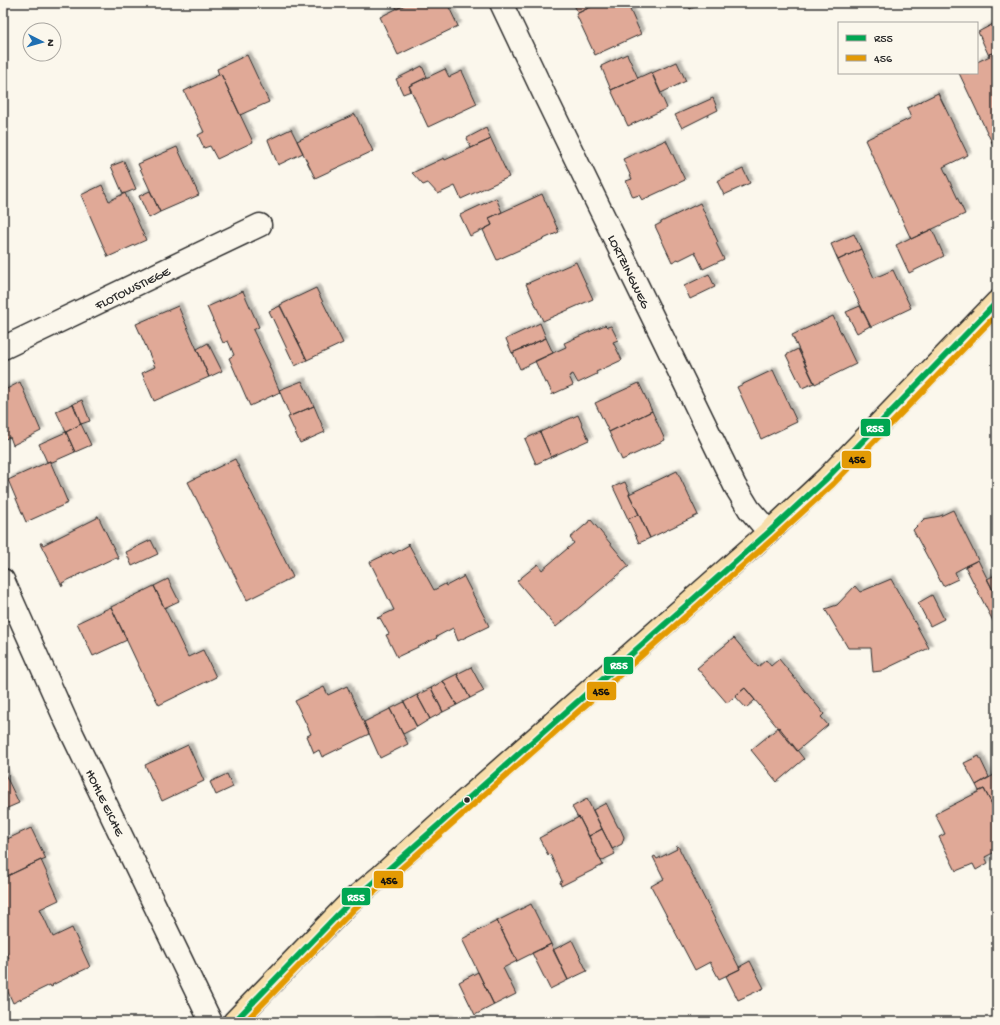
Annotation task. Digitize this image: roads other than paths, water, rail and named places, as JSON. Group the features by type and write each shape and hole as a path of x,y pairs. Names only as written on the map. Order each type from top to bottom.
{"main road":[{"path":"234,1022 350,902 382,876 451,812 769,532 827,478 997,302"}],"street":[{"name":"LORTZINGWEG","path":"501,3 736,486 749,509 769,532"},
{"name":"FLOTOWSTIEGE","path":"3,348 260,225"},
{"name":"HOHLE EICHE","path":"3,580 66,721 211,1022"}]}
